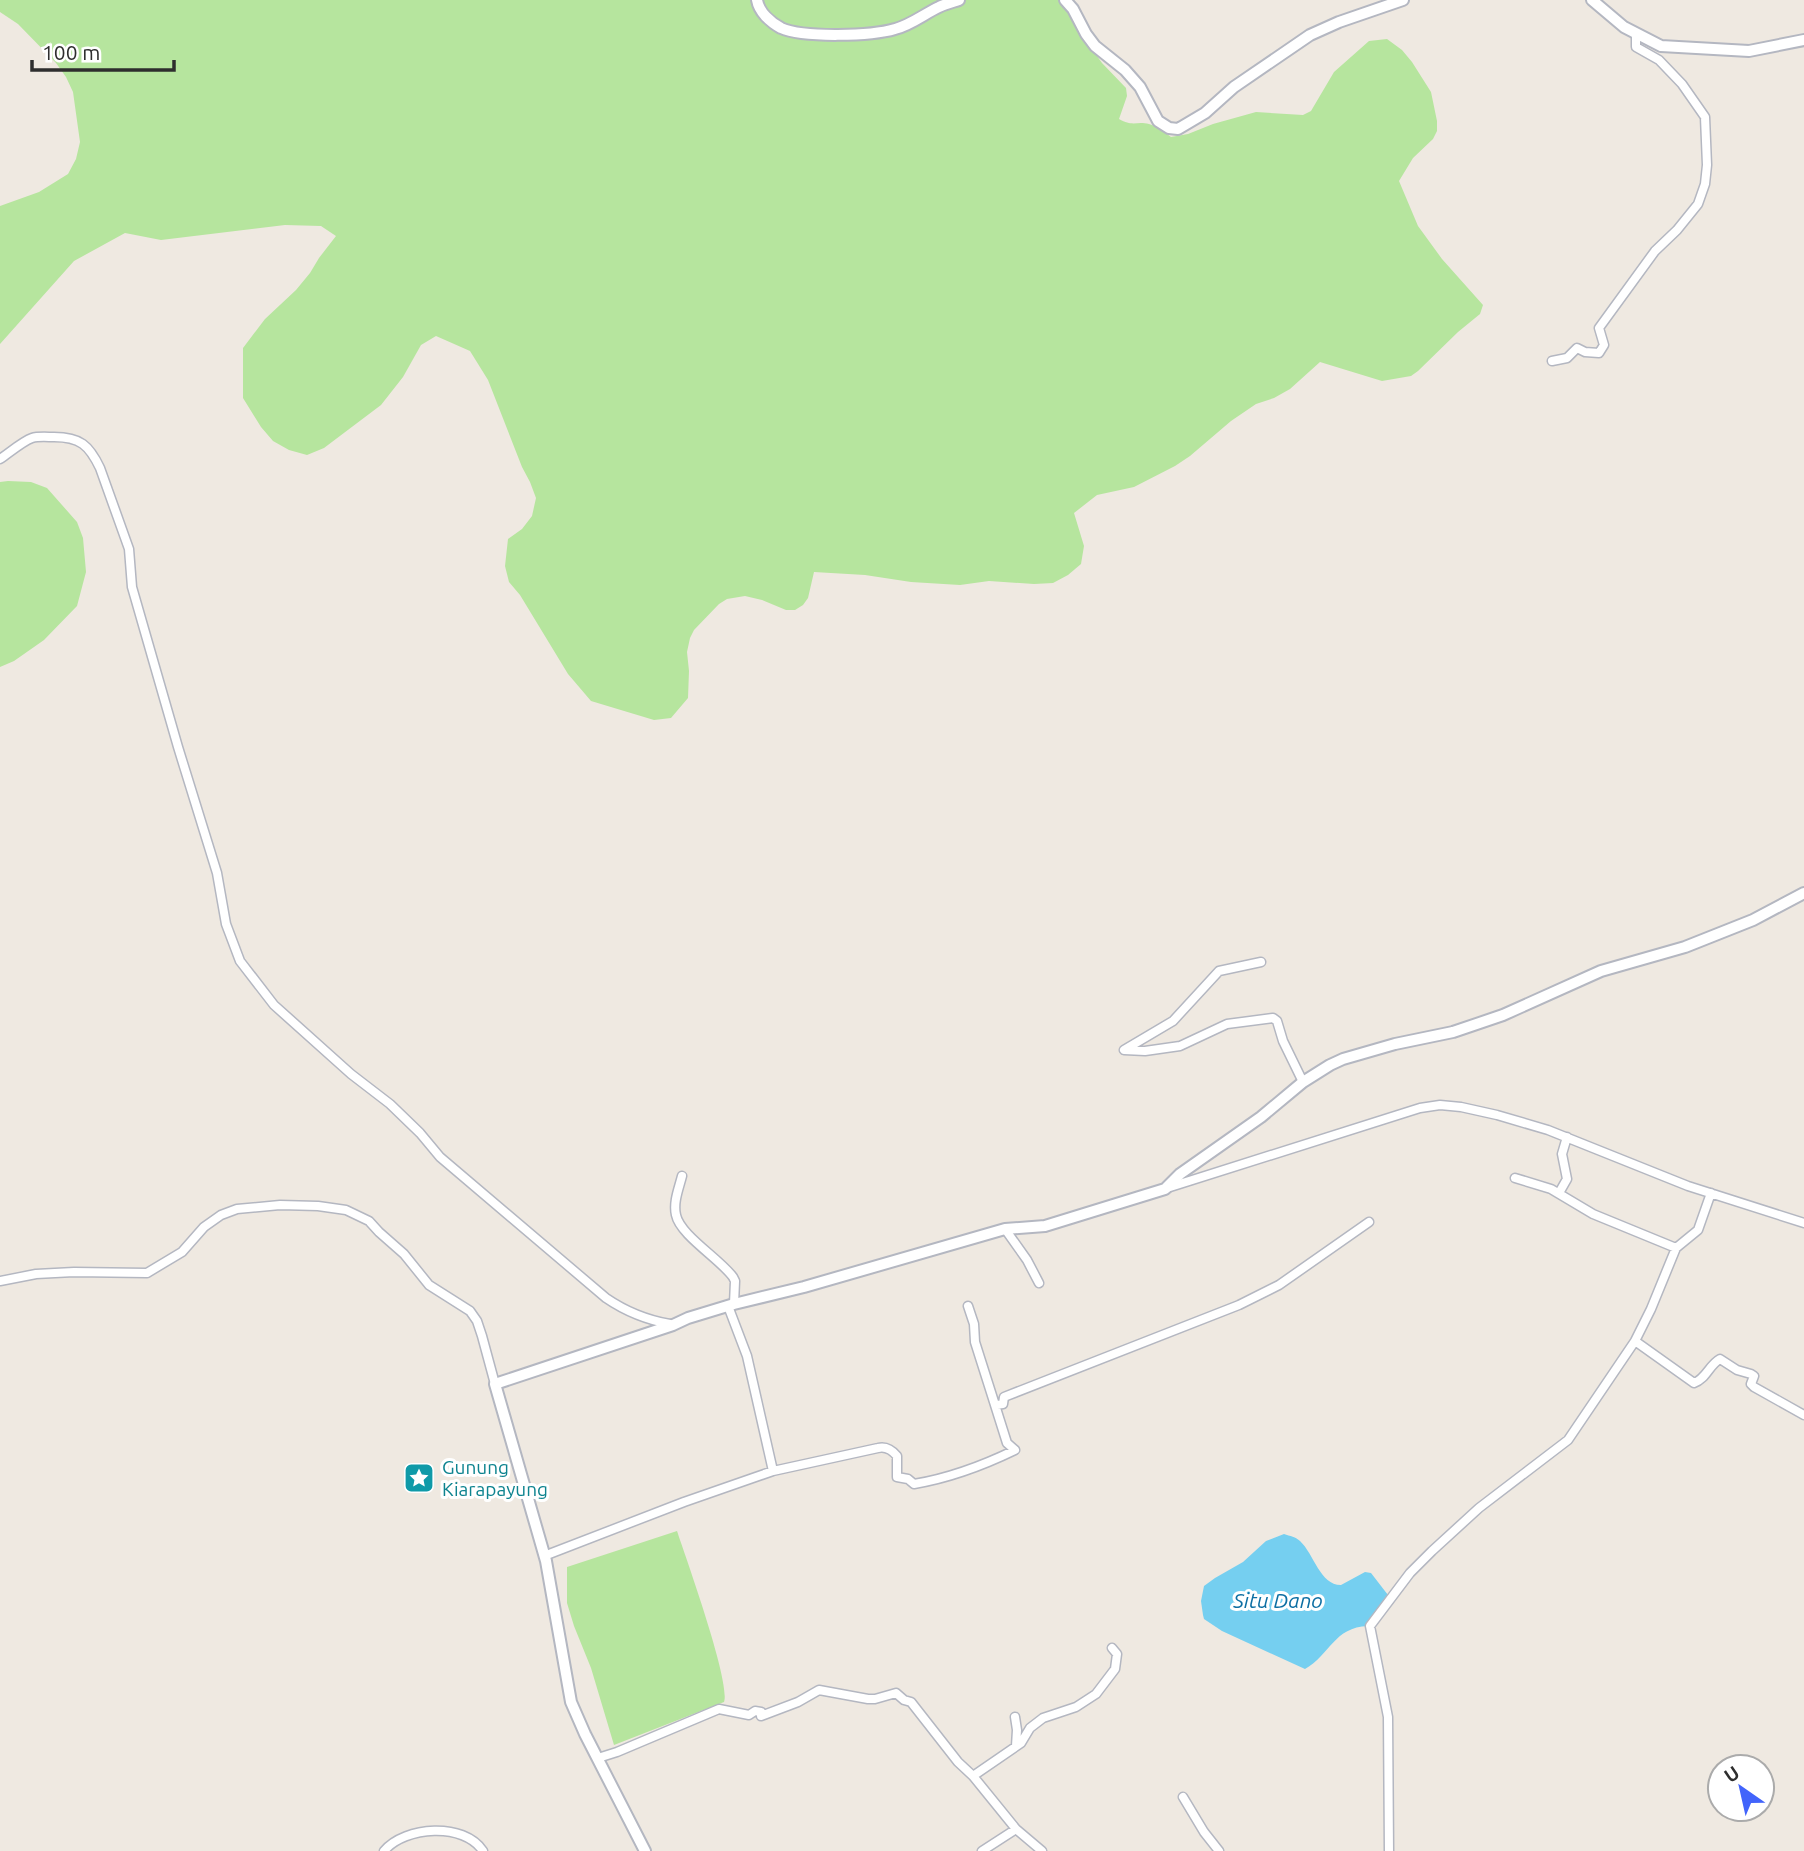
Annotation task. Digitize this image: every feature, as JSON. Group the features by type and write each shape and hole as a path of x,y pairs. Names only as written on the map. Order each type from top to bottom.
{"street":[{"path":"757,0 758,6 769,19 782,29 820,34 867,34 900,28 940,6 959,0"},
{"path":"1065,0 1095,46 1125,70 1140,87 1158,121 1169,128 1178,129 1205,113 1234,87 1310,35 1403,0"},
{"path":"1592,0 1624,27 1661,46 1749,51 1804,40"},
{"path":"1552,361 1567,358 1577,348 1585,352 1599,353 1604,345 1599,328 1655,251 1698,204 1705,184 1705,117 1682,84 1659,60 1636,47 1636,35 1633,32"},
{"path":"0,459 33,437 77,440 94,455 130,549 132,587 217,873 226,924 240,961 274,1005 351,1074 390,1104 440,1157 606,1298 628,1311 673,1325"},
{"path":"1165,1189 1180,1174 1261,1117 1303,1082 1330,1065 1395,1044 1474,1025 1535,1002 1601,971 1685,947 1753,920 1804,893"},
{"path":"1261,962 1219,971 1173,1021 1124,1049 1145,1051 1184,1045 1227,1024 1273,1018 1277,1021 1283,1041 1303,1082"},
{"path":"495,1384 731,1305 804,1287 1005,1229 1045,1226 1430,1106 1440,1105 1497,1115 1567,1137 1711,1193 1804,1223"},
{"path":"1559,1193 1567,1178 1562,1154 1567,1137"},
{"path":"682,1176 675,1209 677,1220 735,1281 731,1305 747,1356 773,1471"},
{"path":"1515,1178 1543,1186 1593,1214 1676,1248"},
{"path":"1389,1851 1388,1717 1370,1626 1410,1573 1432,1550 1479,1508 1568,1440 1634,1341 1651,1309 1676,1248 1698,1230 1711,1193"},
{"path":"0,1281 49,1273 147,1273 182,1252 204,1227 221,1215 237,1209 280,1205 318,1206 346,1210 369,1221 404,1254 429,1284 470,1311 477,1321 544,1556 571,1702 584,1734 645,1851"},
{"path":"995,1405 1003,1404 1003,1397 1239,1305 1279,1285 1369,1222"},
{"path":"1005,1229 1039,1283"},
{"path":"544,1556 773,1471 883,1447 897,1456 897,1477 908,1479 914,1484 961,1474 1015,1450 1007,1443 975,1342 974,1324 968,1306"},
{"path":"1634,1341 1694,1382 1700,1381 1720,1359 1737,1370 1751,1374 1754,1376 1751,1384 1754,1387 1804,1415"},
{"path":"973,1776 1021,1743 1030,1728 1043,1718 1076,1707 1096,1693 1115,1669 1116,1654 1112,1648"},
{"path":"598,1758 719,1709 749,1715 755,1711 761,1712 761,1716 798,1702 819,1690 868,1699 896,1693 911,1702 1016,1829 1042,1851"},
{"path":"1016,1717 1016,1746"},
{"path":"1183,1797 1219,1851"},
{"path":"982,1851 1016,1829"},
{"path":"384,1851 392,1843 416,1833 452,1831 476,1842 483,1851"}],"green space":[{"path":"0,0 1072,0 1076,27 1102,63 1126,88 1127,96 1119,119 1128,123 1152,125 1171,137 1256,112 1303,115 1311,111 1334,72 1369,41 1387,39 1412,62 1431,92 1437,121 1437,131 1433,139 1413,158 1399,181 1418,226 1442,259 1483,305 1480,314 1411,376 1382,381 1320,362 1290,389 1256,404 1175,466 1134,487 1097,495 1074,513 1084,546 1081,564 1053,583 989,581 960,585 814,572 808,598 795,610 786,610 745,596 727,599 694,630 690,638 687,652 688,698 671,718 654,720 591,701 568,674 520,595 509,582 505,566 508,539 522,529 532,516 536,498 488,380 470,351 436,336 421,345 403,377 381,405 324,448 307,455 289,450 273,441 261,427 243,398 243,348 265,319 296,290 336,236 321,226 285,225 161,240 125,233 74,261 0,344 0,206 39,192 68,174 76,159 80,142 73,92 66,77 18,24 0,12"},
{"path":"0,482 31,482 47,488 77,522 83,538 86,572 77,606 44,640 14,661 0,667"},
{"path":"677,1531 715,1647 724,1702 614,1745 591,1668 567,1603 567,1567"}],"water":[{"name":"Situ Dano","path":"1284,1534 1300,1541 1322,1575 1334,1584 1341,1585 1365,1572 1371,1573 1388,1595 1368,1626 1347,1631 1305,1669 1222,1631 1204,1619 1203,1615 1201,1601 1204,1586 1243,1562 1266,1541"}],"place":[{"name":"Gunung Kiarapayung","path":"419,1478"}]}
